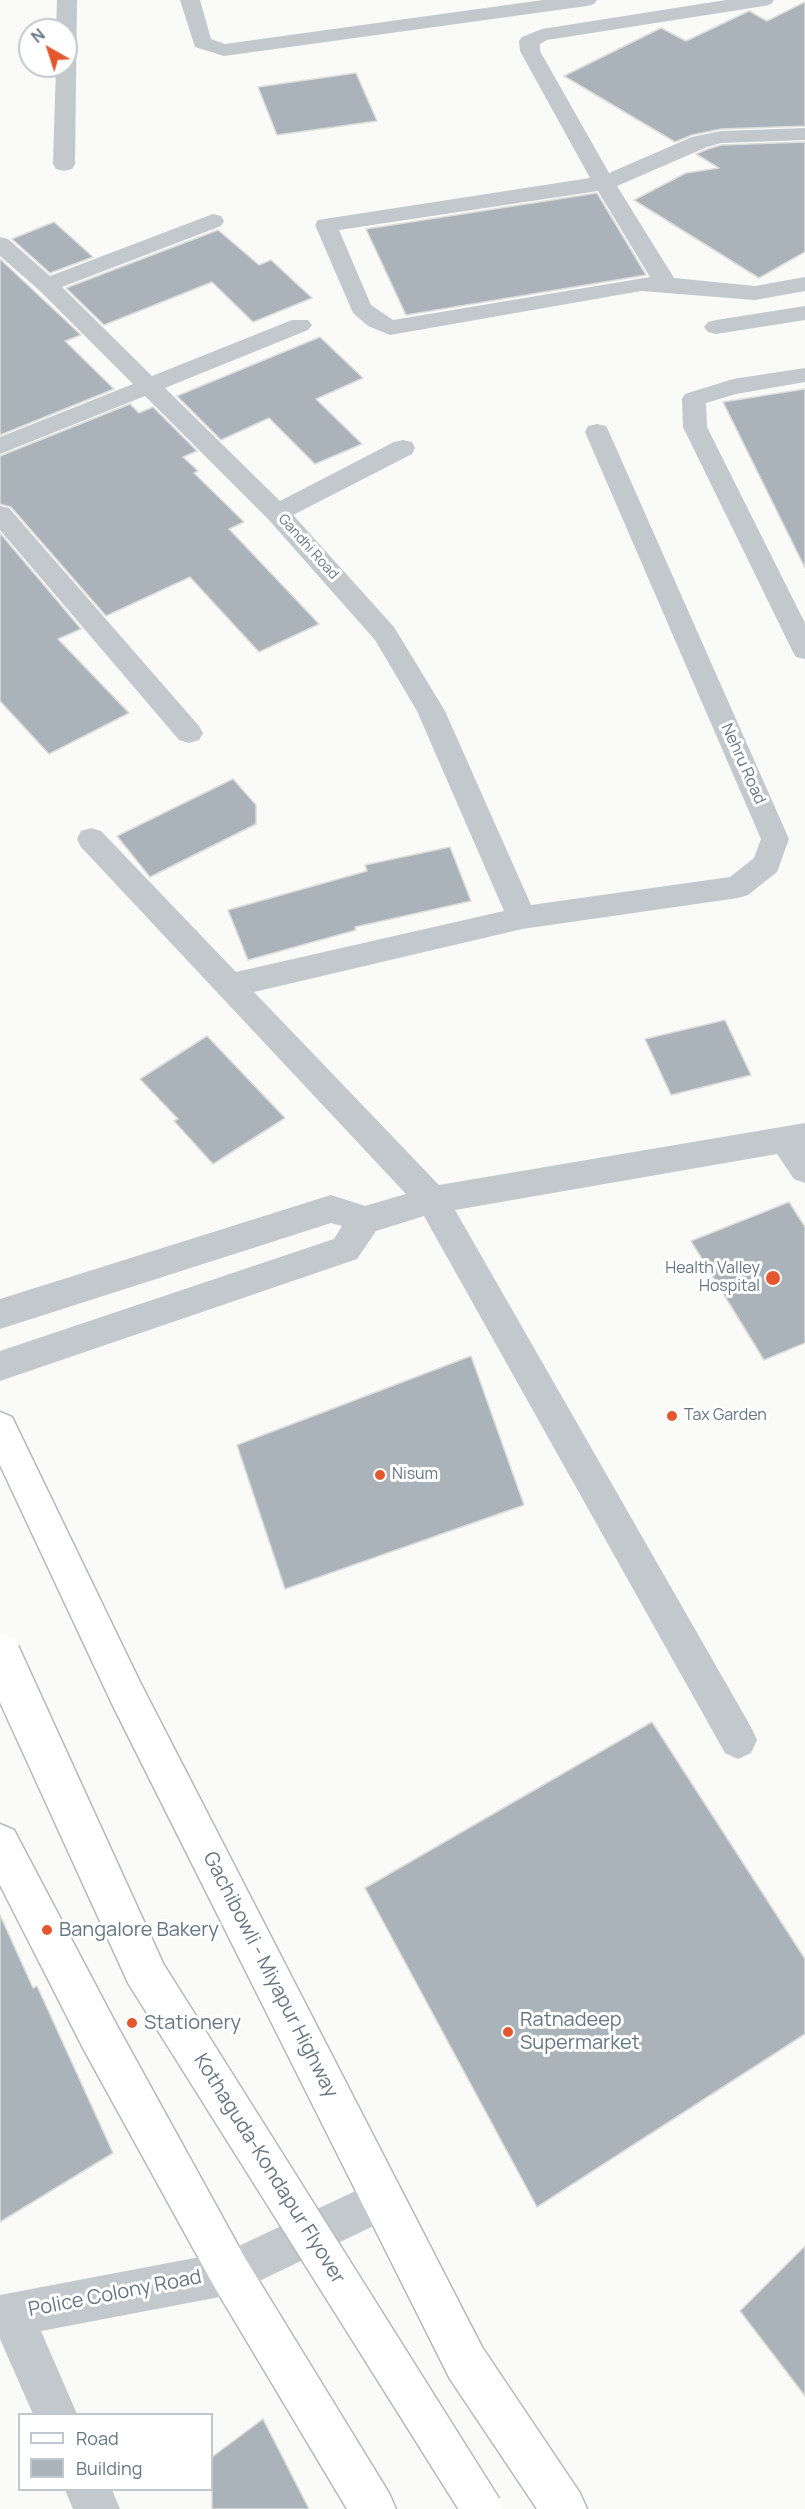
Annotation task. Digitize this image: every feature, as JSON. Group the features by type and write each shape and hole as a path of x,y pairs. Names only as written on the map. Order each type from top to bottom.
{"main road":[{"name":"Gachibowli - Miyapur Highway","path":"0,1428 127,1695 466,2363 564,2509"},
{"name":"Kothaguda-Kondapur Flyover","path":"0,1654 146,1974 482,2509"},
{"path":"0,1844 99,2036 230,2273 373,2509"}],"street":[{"path":"67,0 67,18"},
{"path":"190,0 202,43 213,49 224,50 587,0"},
{"path":"666,284 604,183 530,51 529,41 542,35 764,0"},
{"path":"64,164 66,78"},
{"path":"805,135 721,136 700,142 604,183 326,225 361,308 376,321 390,328 641,284 666,284 755,293 805,284"},
{"path":"47,285 213,221"},
{"name":"Gandhi Road","path":"0,244 47,285 277,513 385,634 431,711 522,918"},
{"path":"716,327 805,314"},
{"path":"0,446 300,325"},
{"path":"805,375 733,387 694,399 695,427 805,650"},
{"name":"Nehru Road","path":"228,986 522,918 738,887 767,864 775,839 597,432"},
{"path":"277,513 403,448"},
{"path":"0,514 189,733"},
{"path":"91,839 432,1200 738,1740"},
{"path":"0,1314 331,1209 365,1220 432,1200 795,1138 805,1170"},
{"path":"0,1366 345,1249 365,1220"},
{"name":"Police Colony Road","path":"5,2315 230,2273 383,2199"},
{"path":"5,2315 54,2413"},
{"path":"88,2491 97,2509"}],"building":[{"path":"805,2 805,126 721,129 692,135 675,142 564,76 661,28 686,41 749,11 767,21"},
{"path":"356,73 377,121 277,135 258,87"},
{"path":"805,142 805,252 759,278 634,200 686,173 719,168 696,154 708,149 721,145"},
{"path":"597,193 646,275 406,315 366,229"},
{"path":"54,222 93,257 50,273 12,239"},
{"path":"218,230 259,265 271,260 312,298 253,322 212,282 104,325 66,288"},
{"path":"0,259 81,335 65,341 114,389 0,435"},
{"path":"320,337 363,378 316,399 362,444 315,464 269,418 221,440 177,396"},
{"path":"805,389 805,568 723,402"},
{"path":"130,404 139,413 153,407 197,451 183,457 198,471 194,473 244,522 229,529 319,624 259,652 190,577 106,616 11,507 0,504 0,456"},
{"path":"0,533 81,629 58,639 129,713 49,754 0,701"},
{"path":"233,779 256,805 256,824 150,877 117,836"},
{"path":"450,847 471,901 355,927 356,930 248,960 228,910 367,871 365,865"},
{"path":"725,1020 751,1075 671,1095 645,1039"},
{"path":"207,1036 285,1118 213,1164 174,1121 178,1119 140,1079"},
{"path":"789,1202 805,1227 805,1343 764,1360 691,1241"},
{"name":"Nisum","path":"471,1356 524,1505 285,1589 237,1445"},
{"path":"652,1722 805,1959 805,2034 537,2207 365,1888"},
{"path":"0,1915 33,1988 37,1986 113,2153 0,2222"},
{"path":"805,2246 805,2396 740,2311"},
{"path":"263,2419 309,2509 212,2509 213,2456"}],"place":[{"name":"Health Valley Hospital","path":"773,1278"},
{"name":"Tax Garden","path":"672,1416"},
{"name":"Nisum","path":"380,1475"},
{"name":"Bangalore Bakery","path":"47,1930"},
{"name":"Stationery","path":"132,2023"},
{"name":"Ratnadeep Supermarket","path":"508,2032"}]}
